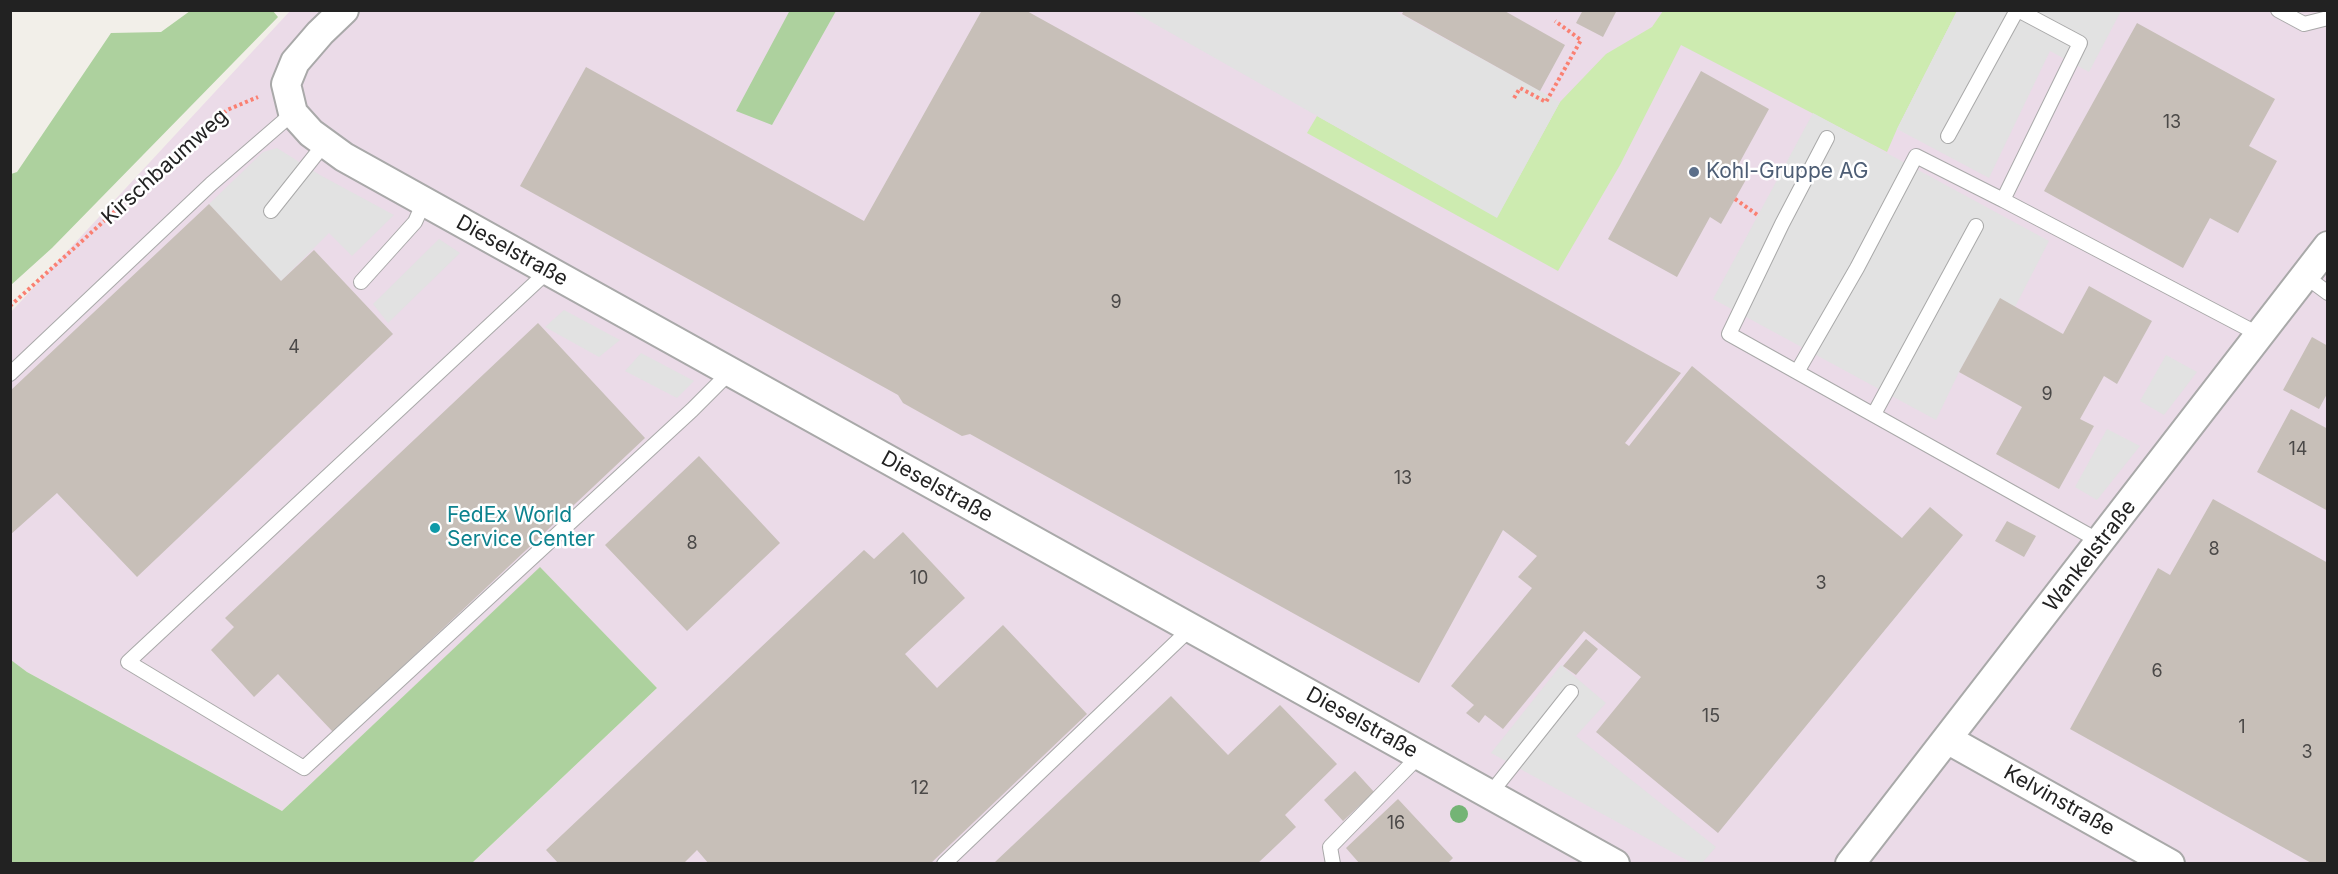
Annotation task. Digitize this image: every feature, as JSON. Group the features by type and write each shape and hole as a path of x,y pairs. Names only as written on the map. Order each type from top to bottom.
{"street":[{"path":"286,84 295,62 344,10"},
{"name":"Dieselstraße","path":"286,84 293,112 311,133 344,157 1615,864"},
{"name":"Wankelstraße","path":"1850,864 2260,335 2316,284 2328,246"},
{"name":"Kelvinstraße","path":"1947,740 2157,860"}],"lane":[{"path":"1948,136 2017,10 2080,43 2003,200"},
{"path":"2278,10 2304,24 2328,18"},
{"path":"10,374 211,184 293,112"},
{"path":"1827,138 1729,334 2101,542"},
{"path":"271,211 325,143"},
{"path":"1797,372 1857,268 1916,156 2260,335"},
{"path":"361,282 415,222 424,202"},
{"path":"1874,414 1976,226"},
{"path":"548,271 128,662 304,768 674,427 730,372"},
{"path":"944,864 1191,628"},
{"path":"1490,794 1571,692"},
{"path":"1333,864 1330,858 1330,847 1420,755"}],"path":[{"path":"1514,98 1520,88 1546,102 1581,40 1555,21"},
{"name":"Kirschbaumweg","path":"10,306 227,110 286,84"}],"shaded area":[{"path":"290,11 2327,11 2327,863 472,863 657,688 540,568 282,811 27,672 10,660 10,313"},
{"path":"1132,11 1395,11 1560,102 1497,218"},
{"path":"1957,11 2121,11 2089,72 2050,51 1989,178 1897,129"},
{"path":"1813,113 2049,241 2015,307 2000,299 1959,372 1936,420 1713,299"},
{"path":"277,148 320,175 394,215 352,256 329,233 281,281 209,204 263,152"},
{"path":"439,239 460,253 388,323 373,304"},
{"path":"564,310 620,340 599,357 545,327"},
{"path":"641,353 694,381 677,398 625,371"},
{"path":"2166,355 2197,372 2164,415 2140,401"},
{"path":"2107,429 2140,446 2097,500 2075,487"},
{"path":"1561,665 1606,703 1576,736 1716,847 1702,863 1692,863 1491,753"}],"green space":[{"path":"790,10 836,11 772,125 736,111"},
{"path":"190,11 273,11 278,17 52,248 11,285 11,174 17,172 111,33 161,32"},
{"path":"1663,11 1957,11 1887,152 1681,45 1620,165 1558,271 1307,133 1317,116 1497,217 1560,102 1606,54 1652,27"},
{"path":"540,567 657,688 472,863 11,863 11,660 27,672 282,811"}],"building":[{"path":"982,10 1025,10 1681,373 1625,443 1629,446 1692,366 1902,538 1930,507 1963,535 1718,833 1596,732 1641,677 1584,631 1503,729 1485,715 1479,723 1466,713 1474,705 1451,686 1532,588 1518,577 1537,556 1503,530 1419,683 970,434 962,436 903,403 898,395 520,186 586,67 864,221"},
{"path":"1404,10 1503,10 1565,45 1540,91 1402,14"},
{"path":"1583,10 1617,10 1603,37 1576,23"},
{"path":"2137,23 2275,99 2249,146 2277,161 2238,233 2210,218 2183,268 2044,191"},
{"name":"Kohl-Gruppe AG","path":"1701,71 1769,109 1736,169 1748,176 1721,224 1710,217 1677,277 1608,239"},
{"path":"209,204 281,281 314,250 393,334 137,577 57,493 10,535 10,391"},
{"path":"2089,286 2152,321 2117,384 2104,376 2080,419 2094,426 2059,489 1996,454 2022,407 1959,372 2000,298 2063,334"},
{"name":"FedEx World Service Center","path":"538,323 645,438 333,732 278,674 254,697 211,650 234,627 225,618"},
{"path":"2312,337 2328,346 2328,392 2319,409 2283,390"},
{"path":"2291,409 2328,429 2328,511 2257,472"},
{"path":"699,456 780,543 687,631 605,545"},
{"path":"2213,499 2328,563 2328,864 2313,864 2070,729 2158,568 2170,575"},
{"path":"2007,521 2036,536 2024,557 1995,541"},
{"path":"903,532 965,598 905,654 937,688 1003,625 1087,714 930,864 709,864 697,850 683,864 559,864 546,850 864,550 874,559"},
{"path":"1586,639 1598,649 1576,675 1563,666"},
{"path":"1171,696 1228,755 1280,705 1337,764 1285,815 1296,827 1257,864 997,864 995,862"},
{"path":"1355,771 1374,792 1343,821 1324,800"},
{"path":"1398,799 1453,858 1447,864 1360,864 1346,848"}],"place":[{"name":"Kohl-Gruppe AG","path":"1694,172"},
{"name":"FedEx World Service Center","path":"435,528"}]}
